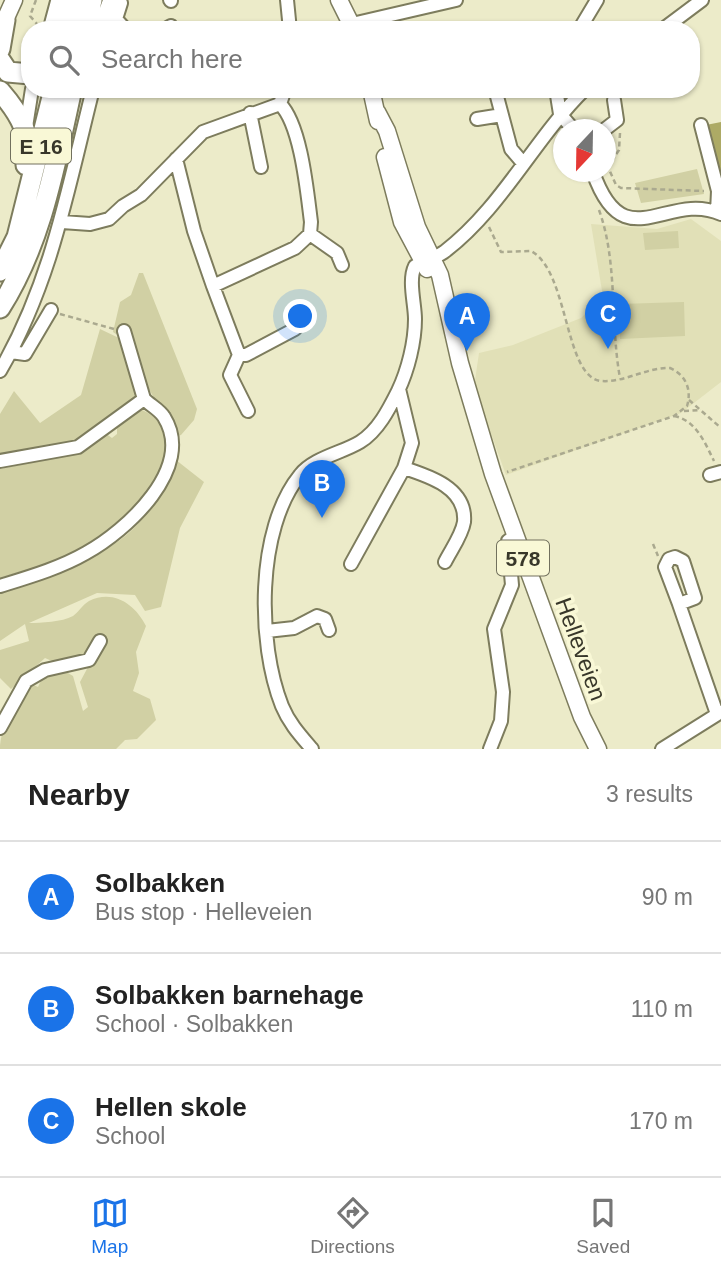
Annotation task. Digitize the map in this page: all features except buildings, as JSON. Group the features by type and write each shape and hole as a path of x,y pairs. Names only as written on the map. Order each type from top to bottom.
{"highway":[{"path":"49,21 61,0"},
{"path":"69,21 74,0"},
{"path":"87,21 92,0"},
{"path":"0,49 6,11"},
{"path":"0,60 8,72 21,73"},
{"path":"0,91 19,114 26,129 29,149 23,180 27,203"},
{"name":"E 16","path":"0,271 17,236 27,203 52,98"},
{"name":"E 16","path":"0,308 27,258 42,216 70,98"},
{"path":"65,120 81,98"}],"main road":[{"path":"338,0 350,21"},
{"path":"344,0 350,21"},
{"name":"Helleveien","path":"373,98 387,131 428,261 440,275 460,363 494,476 582,717 598,749"}],"street":[{"path":"110,20 122,0"},
{"path":"287,0 289,21"},
{"path":"357,21 419,0"},
{"path":"584,21 597,0"},
{"path":"674,21 702,0"},
{"path":"361,21 456,1"},
{"path":"26,129 31,98"},
{"path":"0,371 22,330 62,222 91,98"},
{"path":"280,104 282,98"},
{"path":"497,98 511,149 523,163"},
{"path":"557,98 559,114 564,119"},
{"path":"312,749 294,730 283,708 269,663 267,631 272,532 277,513 302,472 362,441 381,421 399,388 415,321 413,270 428,261 481,217 559,114 576,98"},
{"path":"614,100 617,120"},
{"path":"62,222 90,224 109,219 141,195 203,132 280,104"},
{"path":"213,286 295,248 310,234 309,201 298,141 289,115 280,104"},
{"path":"250,113 261,167"},
{"path":"477,119 502,115"},
{"path":"597,182 607,204 622,215 643,219 688,209 719,213 718,191 701,125"},
{"path":"176,159 194,231 239,355 230,375 248,411"},
{"path":"310,234 337,254 342,265"},
{"path":"11,352 25,354 51,310"},
{"path":"239,355 246,355 295,329"},
{"path":"0,586 85,554 128,525 163,477 174,440 164,416 144,399 124,331"},
{"path":"351,564 404,468 412,443 399,388"},
{"path":"0,461 42,456 78,447 144,399"},
{"path":"404,468 425,474 451,488 459,499 464,521 445,562"},
{"path":"490,749 501,721 503,692 494,629 512,586 512,569 506,549 508,541 515,536"},
{"path":"662,749 719,713 679,604"},
{"path":"267,631 294,628 317,616 325,619 329,631"},
{"path":"0,727 26,681 45,670 89,660 100,642"}],"path":[{"path":"36,0 30,16 37,21"},
{"path":"617,120 622,128 619,150 608,167 616,185 621,188 718,191"},
{"path":"607,204 599,210 606,232 615,349 620,379"},
{"path":"481,217 501,252 531,251 548,269 574,348 585,370 598,380 620,379 665,367 674,369 687,385 689,400 683,411"},
{"path":"68,318 108,327"},
{"path":"689,400 721,428"},
{"path":"494,476 683,411 701,410"},
{"path":"674,416 684,418 699,433 717,473"}],"shaded area":[{"path":"721,122 721,183 706,125"},
{"path":"697,169 704,194 641,203 635,183"},
{"path":"691,219 721,241 721,382 681,413 506,475 474,387 479,353 513,345 581,318 603,297 591,224 657,229"},
{"path":"678,231 679,248 645,250 643,233"},
{"path":"139,273 143,273 197,409 194,420 177,436 141,376 128,342 113,332 120,302 131,295"},
{"path":"684,302 685,336 620,339 619,304"},
{"path":"100,329 121,339 137,391 132,401 80,438 62,446 0,456 0,414 14,391 40,423 81,395"},
{"path":"142,410 156,419 164,432 166,443 160,474 138,505 109,532 82,550 0,578 0,469 75,454 105,433 112,438 117,434 117,426"},
{"path":"176,460 204,482 180,528 161,607 145,611 135,595 97,593 29,623 68,618 98,598 115,598 129,605 146,626 136,652 139,673 133,691 150,699 156,720 137,739 125,740 116,749 0,749 6,723 29,683 38,687 44,674 63,670 73,676 83,711 88,707 80,682 103,639 76,658 60,662 45,658 11,689 0,678 0,650 29,641 25,624 0,641 0,590 87,559 119,540 146,514"}],"place":[{"name":"Hellen skole","path":"608,349"},
{"name":"Solbakken","path":"467,351"},
{"name":"Solbakken barnehage","path":"322,518"}]}
